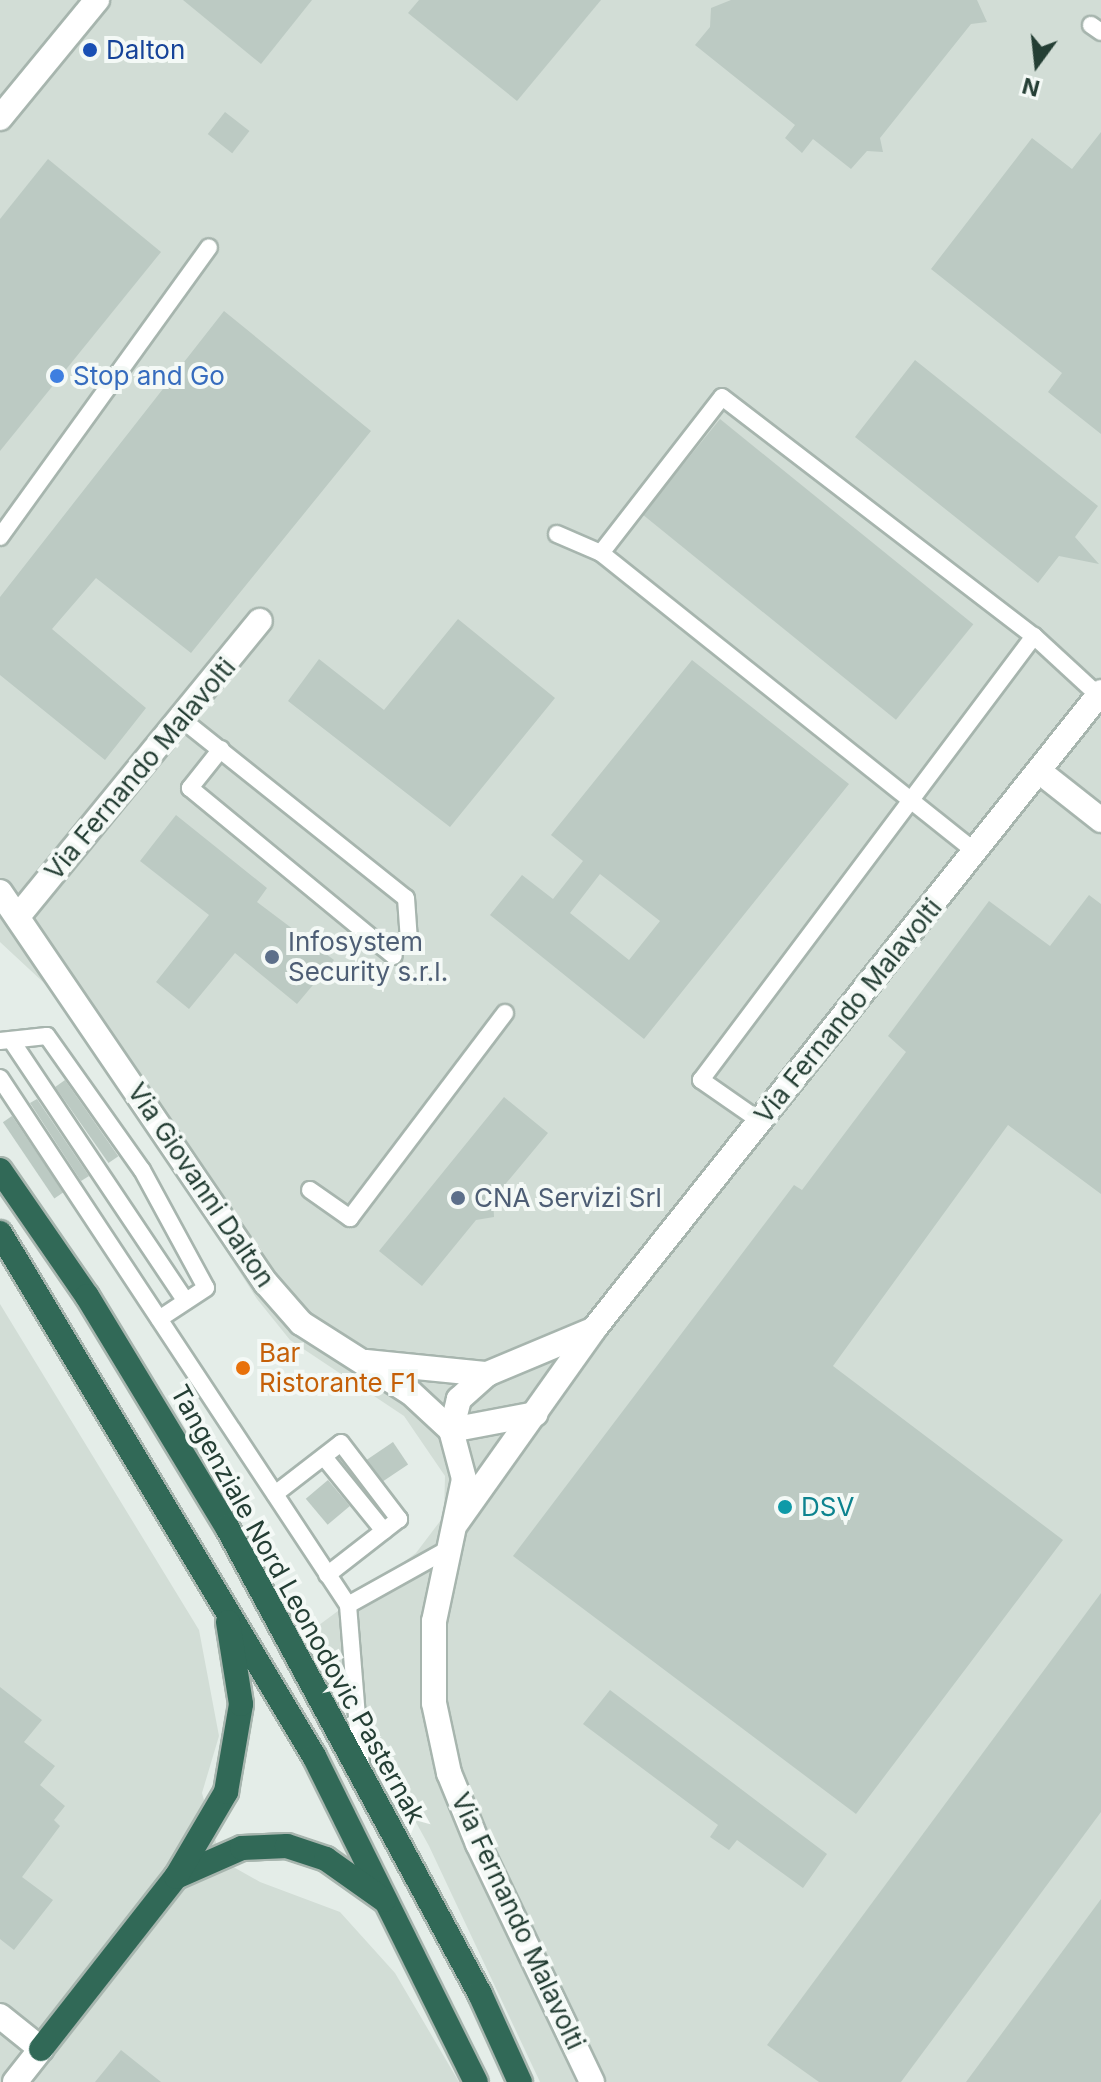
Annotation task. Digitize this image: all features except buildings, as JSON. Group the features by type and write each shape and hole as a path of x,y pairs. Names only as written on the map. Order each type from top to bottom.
{"highway":[{"name":"Tangenziale Nord Leonodovic Pasternak","path":"0,1170 87,1296 227,1527 361,1770 520,2082"},
{"path":"0,1233 225,1606 392,1906 476,2082"},
{"path":"41,2049 176,1877 226,1792 237,1746 241,1704 225,1606"},
{"path":"176,1877 242,1848 287,1846 326,1859 392,1906"}],"street":[{"path":"0,118 97,0"},
{"name":"Via Fernando Malavolti","path":"19,915 184,721 260,621"},
{"name":"Via Fernando Malavolti","path":"457,1522 594,1329 1100,693"},
{"path":"1039,771 1101,820"},
{"name":"Via Giovanni Dalton","path":"0,892 19,915 266,1283 301,1323 411,1393 451,1430"},
{"name":"Via Fernando Malavolti","path":"592,2082 449,1773 431,1668 448,1549 457,1522 464,1479 451,1430 459,1399 487,1374 594,1329"},
{"name":"Via Fernando Malavolti","path":"362,1362 487,1374"},
{"path":"451,1430 536,1414"},
{"path":"0,2016 41,2049 15,2082"}],"lane":[{"path":"0,537 209,247"},
{"path":"601,553 722,397 1034,636 1100,693"},
{"path":"557,534 601,553 975,852"},
{"path":"760,1121 701,1080 913,803 1034,636"},
{"path":"184,721 406,898 409,937"},
{"path":"221,749 190,788 394,956"},
{"path":"310,1190 350,1218 505,1013"},
{"path":"159,1319 206,1288 142,1170 47,1036 6,1041 186,1301"},
{"path":"0,1078 348,1605 361,1770"},
{"path":"275,1494 324,1457 384,1531 327,1575"},
{"path":"348,1605 448,1549"}],"shaded area":[{"path":"0,0 1101,0 1101,2082 540,2082 429,1846 311,1631 416,1553 444,1516 445,1476 404,1416 290,1340 257,1299 70,1007 0,942"},
{"path":"0,1304 199,1630 219,1736 202,1793 221,1860 260,1882 340,1912 395,1973 459,2082 0,2082"}],"place":[{"name":"Dalton","path":"90,50"},
{"name":"Stop and Go","path":"57,376"},
{"name":"Infosystem Security s.r.l.","path":"272,957"},
{"name":"CNA Servizi Srl","path":"458,1198"},
{"name":"Bar Ristorante F1","path":"243,1368"},
{"name":"DSV","path":"785,1507"}]}
